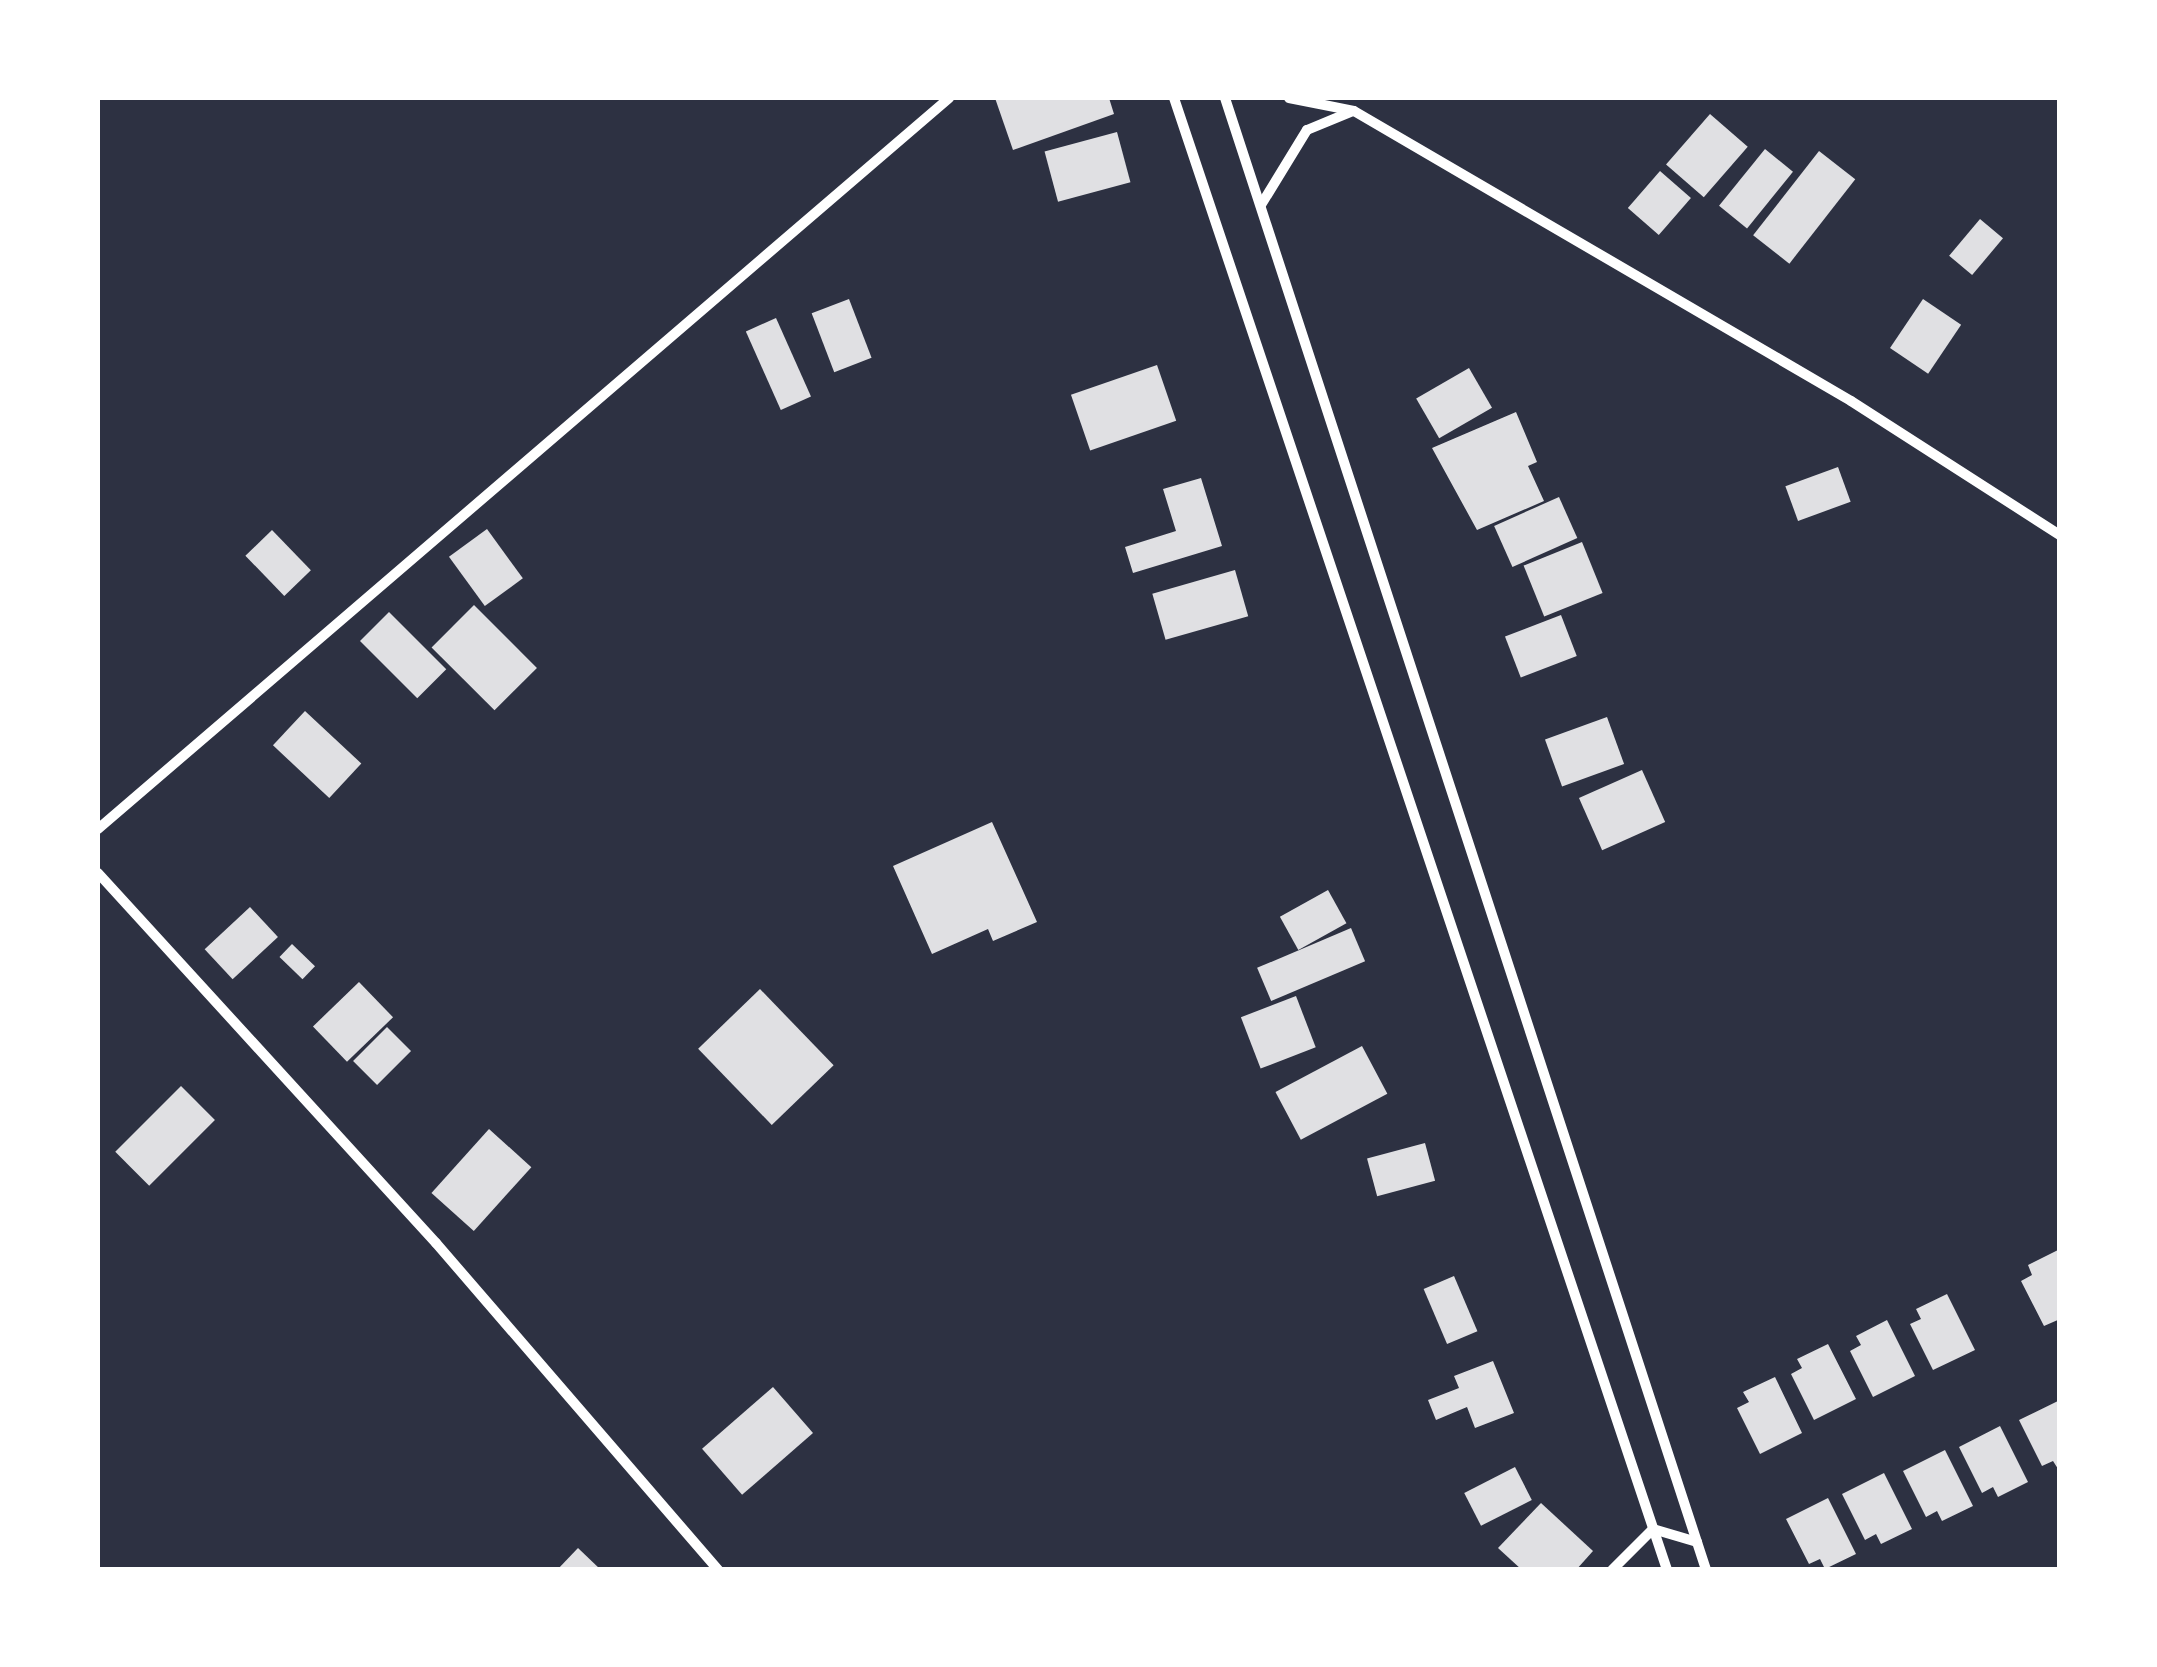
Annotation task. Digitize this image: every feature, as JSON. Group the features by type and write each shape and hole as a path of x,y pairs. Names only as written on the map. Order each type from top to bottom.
{"street":[{"path":"98,829 949,98"},
{"path":"1174,98 1667,1570"},
{"path":"1225,98 1706,1570"},
{"path":"1289,98 1354,111 1851,401 2060,535"},
{"path":"1260,205 1307,130 1354,111"},
{"path":"98,873 436,1244 718,1570"},
{"path":"1653,1528 1697,1542"},
{"path":"1612,1570 1653,1528"}],"building":[{"path":"995,98 1109,98 1114,114 1013,150"},
{"path":"1710,114 1748,147 1704,197 1666,165"},
{"path":"1117,132 1130,182 1058,202 1045,151"},
{"path":"1765,149 1793,172 1747,228 1719,206"},
{"path":"1819,151 1855,179 1789,264 1753,235"},
{"path":"1660,171 1691,198 1659,235 1628,208"},
{"path":"1980,219 2003,238 1972,275 1949,256"},
{"path":"849,299 872,358 834,372 812,313"},
{"path":"1923,299 1961,325 1928,374 1890,348"},
{"path":"776,318 811,397 781,410 746,331"},
{"path":"1157,365 1176,421 1090,450 1071,395"},
{"path":"1469,368 1492,408 1439,438 1416,398"},
{"path":"1516,412 1537,462 1528,466 1544,501 1477,530 1432,448"},
{"path":"1838,467 1851,502 1798,521 1785,486"},
{"path":"1201,478 1222,546 1133,573 1125,547 1176,531 1163,489"},
{"path":"1559,497 1577,538 1512,567 1494,526"},
{"path":"487,529 523,578 485,606 449,557"},
{"path":"272,530 311,570 284,596 245,556"},
{"path":"1582,542 1603,593 1544,617 1524,566"},
{"path":"1235,570 1248,616 1166,640 1152,594"},
{"path":"474,605 537,668 495,710 432,647"},
{"path":"389,612 446,669 417,698 360,641"},
{"path":"1561,615 1577,656 1521,678 1505,637"},
{"path":"305,711 361,764 329,798 273,745"},
{"path":"1607,717 1624,764 1562,787 1545,740"},
{"path":"1642,770 1665,822 1602,850 1579,798"},
{"path":"992,822 1037,922 993,941 988,929 932,954 893,866"},
{"path":"1328,890 1346,923 1298,950 1280,917"},
{"path":"250,907 278,937 233,979 205,949"},
{"path":"1351,928 1365,961 1271,1001 1257,968"},
{"path":"292,944 315,966 303,979 279,957"},
{"path":"359,982 393,1017 347,1062 313,1026"},
{"path":"760,989 834,1065 772,1125 698,1049"},
{"path":"1296,996 1316,1047 1261,1068 1241,1017"},
{"path":"387,1027 411,1051 377,1085 353,1061"},
{"path":"1362,1046 1387,1094 1301,1140 1275,1092"},
{"path":"181,1086 215,1120 149,1186 115,1152"},
{"path":"489,1129 531,1167 474,1231 431,1193"},
{"path":"1425,1143 1435,1181 1377,1196 1367,1159"},
{"path":"2058,1250 2060,1319 2044,1326 2021,1281 2032,1275 2028,1265"},
{"path":"1454,1276 1477,1331 1447,1344 1424,1289"},
{"path":"1947,1294 1975,1350 1933,1370 1910,1324 1921,1319 1916,1309"},
{"path":"1887,1320 1915,1376 1873,1397 1850,1351 1861,1345 1856,1336"},
{"path":"1828,1344 1856,1399 1814,1420 1791,1374 1802,1368 1797,1359"},
{"path":"1493,1361 1514,1413 1475,1428 1467,1407 1436,1420 1428,1400 1459,1388 1454,1376"},
{"path":"1775,1377 1802,1433 1760,1454 1737,1408 1749,1402 1743,1392"},
{"path":"773,1387 813,1433 742,1495 702,1449"},
{"path":"2060,1400 2060,1472 2053,1461 2042,1466 2019,1420"},
{"path":"2000,1426 2028,1482 1998,1497 1993,1487 1982,1493 1959,1447"},
{"path":"1945,1450 1973,1506 1942,1521 1937,1511 1926,1517 1903,1471"},
{"path":"1515,1467 1532,1500 1481,1526 1464,1493"},
{"path":"1884,1473 1912,1529 1881,1544 1876,1534 1865,1540 1842,1494"},
{"path":"1828,1498 1856,1554 1825,1569 1820,1559 1809,1564 1786,1519"},
{"path":"1541,1503 1593,1551 1576,1570 1522,1570 1498,1548"},
{"path":"578,1548 601,1570 557,1570"}]}
